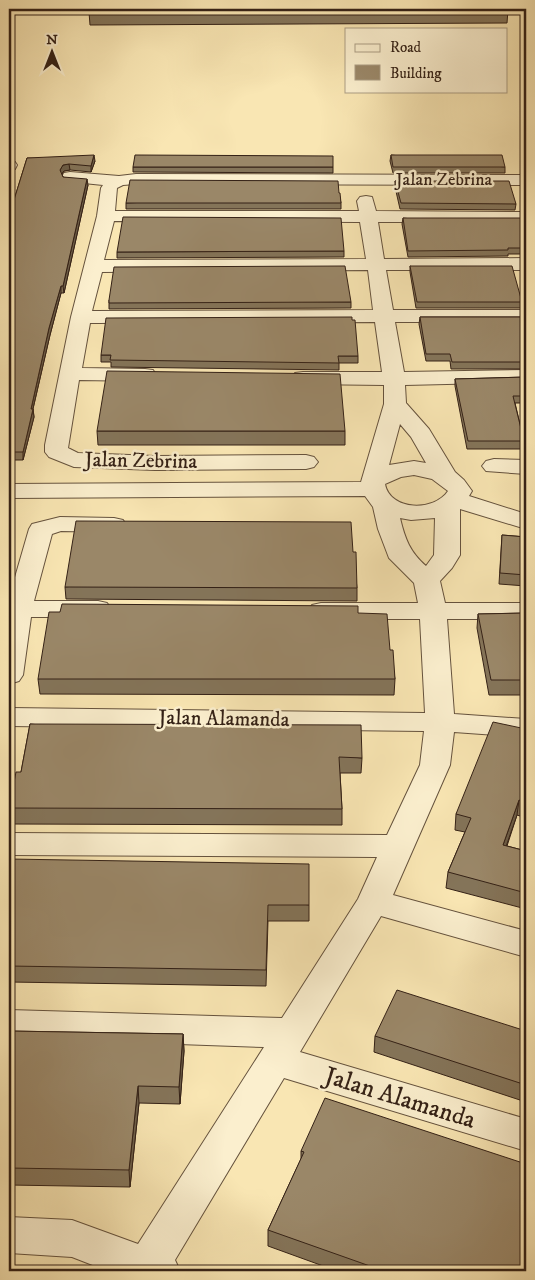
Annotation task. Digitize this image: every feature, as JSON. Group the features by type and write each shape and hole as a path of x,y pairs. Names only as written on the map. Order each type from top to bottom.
{"street":[{"name":"Jalan Zebrina","path":"70,177 118,181 136,179 526,180"},
{"name":"Jalan Zebrina","path":"362,180 394,379 396,404 376,492"},
{"name":"Jalan Zebrina","path":"118,181 111,184 108,188 106,216 81,317 56,446 58,452 74,460 155,463 306,462"},
{"name":"Jalan Zebrina","path":"106,216 526,217"},
{"path":"94,266 375,263 526,264"},
{"path":"81,317 526,316"},
{"path":"70,374 168,375"},
{"path":"286,377 394,379 526,376"},
{"path":"396,404 421,434 445,475"},
{"path":"494,466 526,467"},
{"path":"9,1235 72,1239 151,1270 283,1047 373,902 434,765 440,722 430,596 447,555 453,503 460,491 455,482 445,475 423,469 398,469 384,474 376,492 402,558 430,596"},
{"path":"9,491 376,492 400,511 430,512 453,503 526,522"},
{"path":"9,675 19,609 41,529 60,524 140,525"},
{"path":"295,610 430,596 526,611"},
{"path":"19,609 118,609"},
{"name":"Jalan Alamanda","path":"9,717 440,722 526,728"},
{"path":"9,844 397,846"},
{"path":"373,902 526,944"},
{"name":"Jalan Alamanda","path":"9,1024 283,1047 526,1135"}],"building":[{"path":"90,9 508,9 508,10 89,12"},
{"path":"94,155 91,166 69,164 63,165 60,170 63,177 87,179 63,286 61,286 49,328 23,452 9,452 9,216 27,158"},
{"path":"135,155 333,156 333,167 133,167"},
{"path":"391,155 502,155 505,167 393,167"},
{"path":"130,180 338,181 341,203 126,203"},
{"path":"395,181 509,181 516,204 401,203"},
{"path":"123,217 341,218 344,251 117,252"},
{"path":"403,218 520,218 523,221 526,232 526,248 508,248 508,250 408,251"},
{"path":"345,266 351,302 109,303 114,267"},
{"path":"410,266 512,266 522,302 417,302"},
{"path":"352,317 352,320 355,320 358,356 338,356 339,363 110,360 111,355 101,355 106,318"},
{"path":"420,317 526,317 526,362 452,362 450,354 426,354"},
{"path":"107,371 340,374 345,431 97,431"},
{"path":"526,377 526,396 513,396 524,441 468,441 455,379"},
{"path":"76,521 351,522 353,552 356,552 357,588 65,587"},
{"path":"502,535 526,537 526,575 500,573"},
{"path":"62,604 358,606 358,613 387,614 390,650 393,650 395,679 38,679 49,612 60,612"},
{"path":"526,613 526,680 491,680 478,614"},
{"path":"493,722 526,729 526,802 519,800 503,845 526,851 526,893 448,872 471,818 456,814"},
{"path":"30,724 361,725 362,758 339,757 342,809 9,808 16,772 21,772"},
{"path":"9,859 309,864 309,905 268,905 266,970 9,966"},
{"path":"397,990 526,1031 526,1085 375,1036"},
{"path":"9,1031 183,1034 179,1087 138,1086 129,1170 9,1168"},
{"path":"325,1098 526,1164 526,1271 384,1271 268,1230 304,1152 301,1151"}]}
